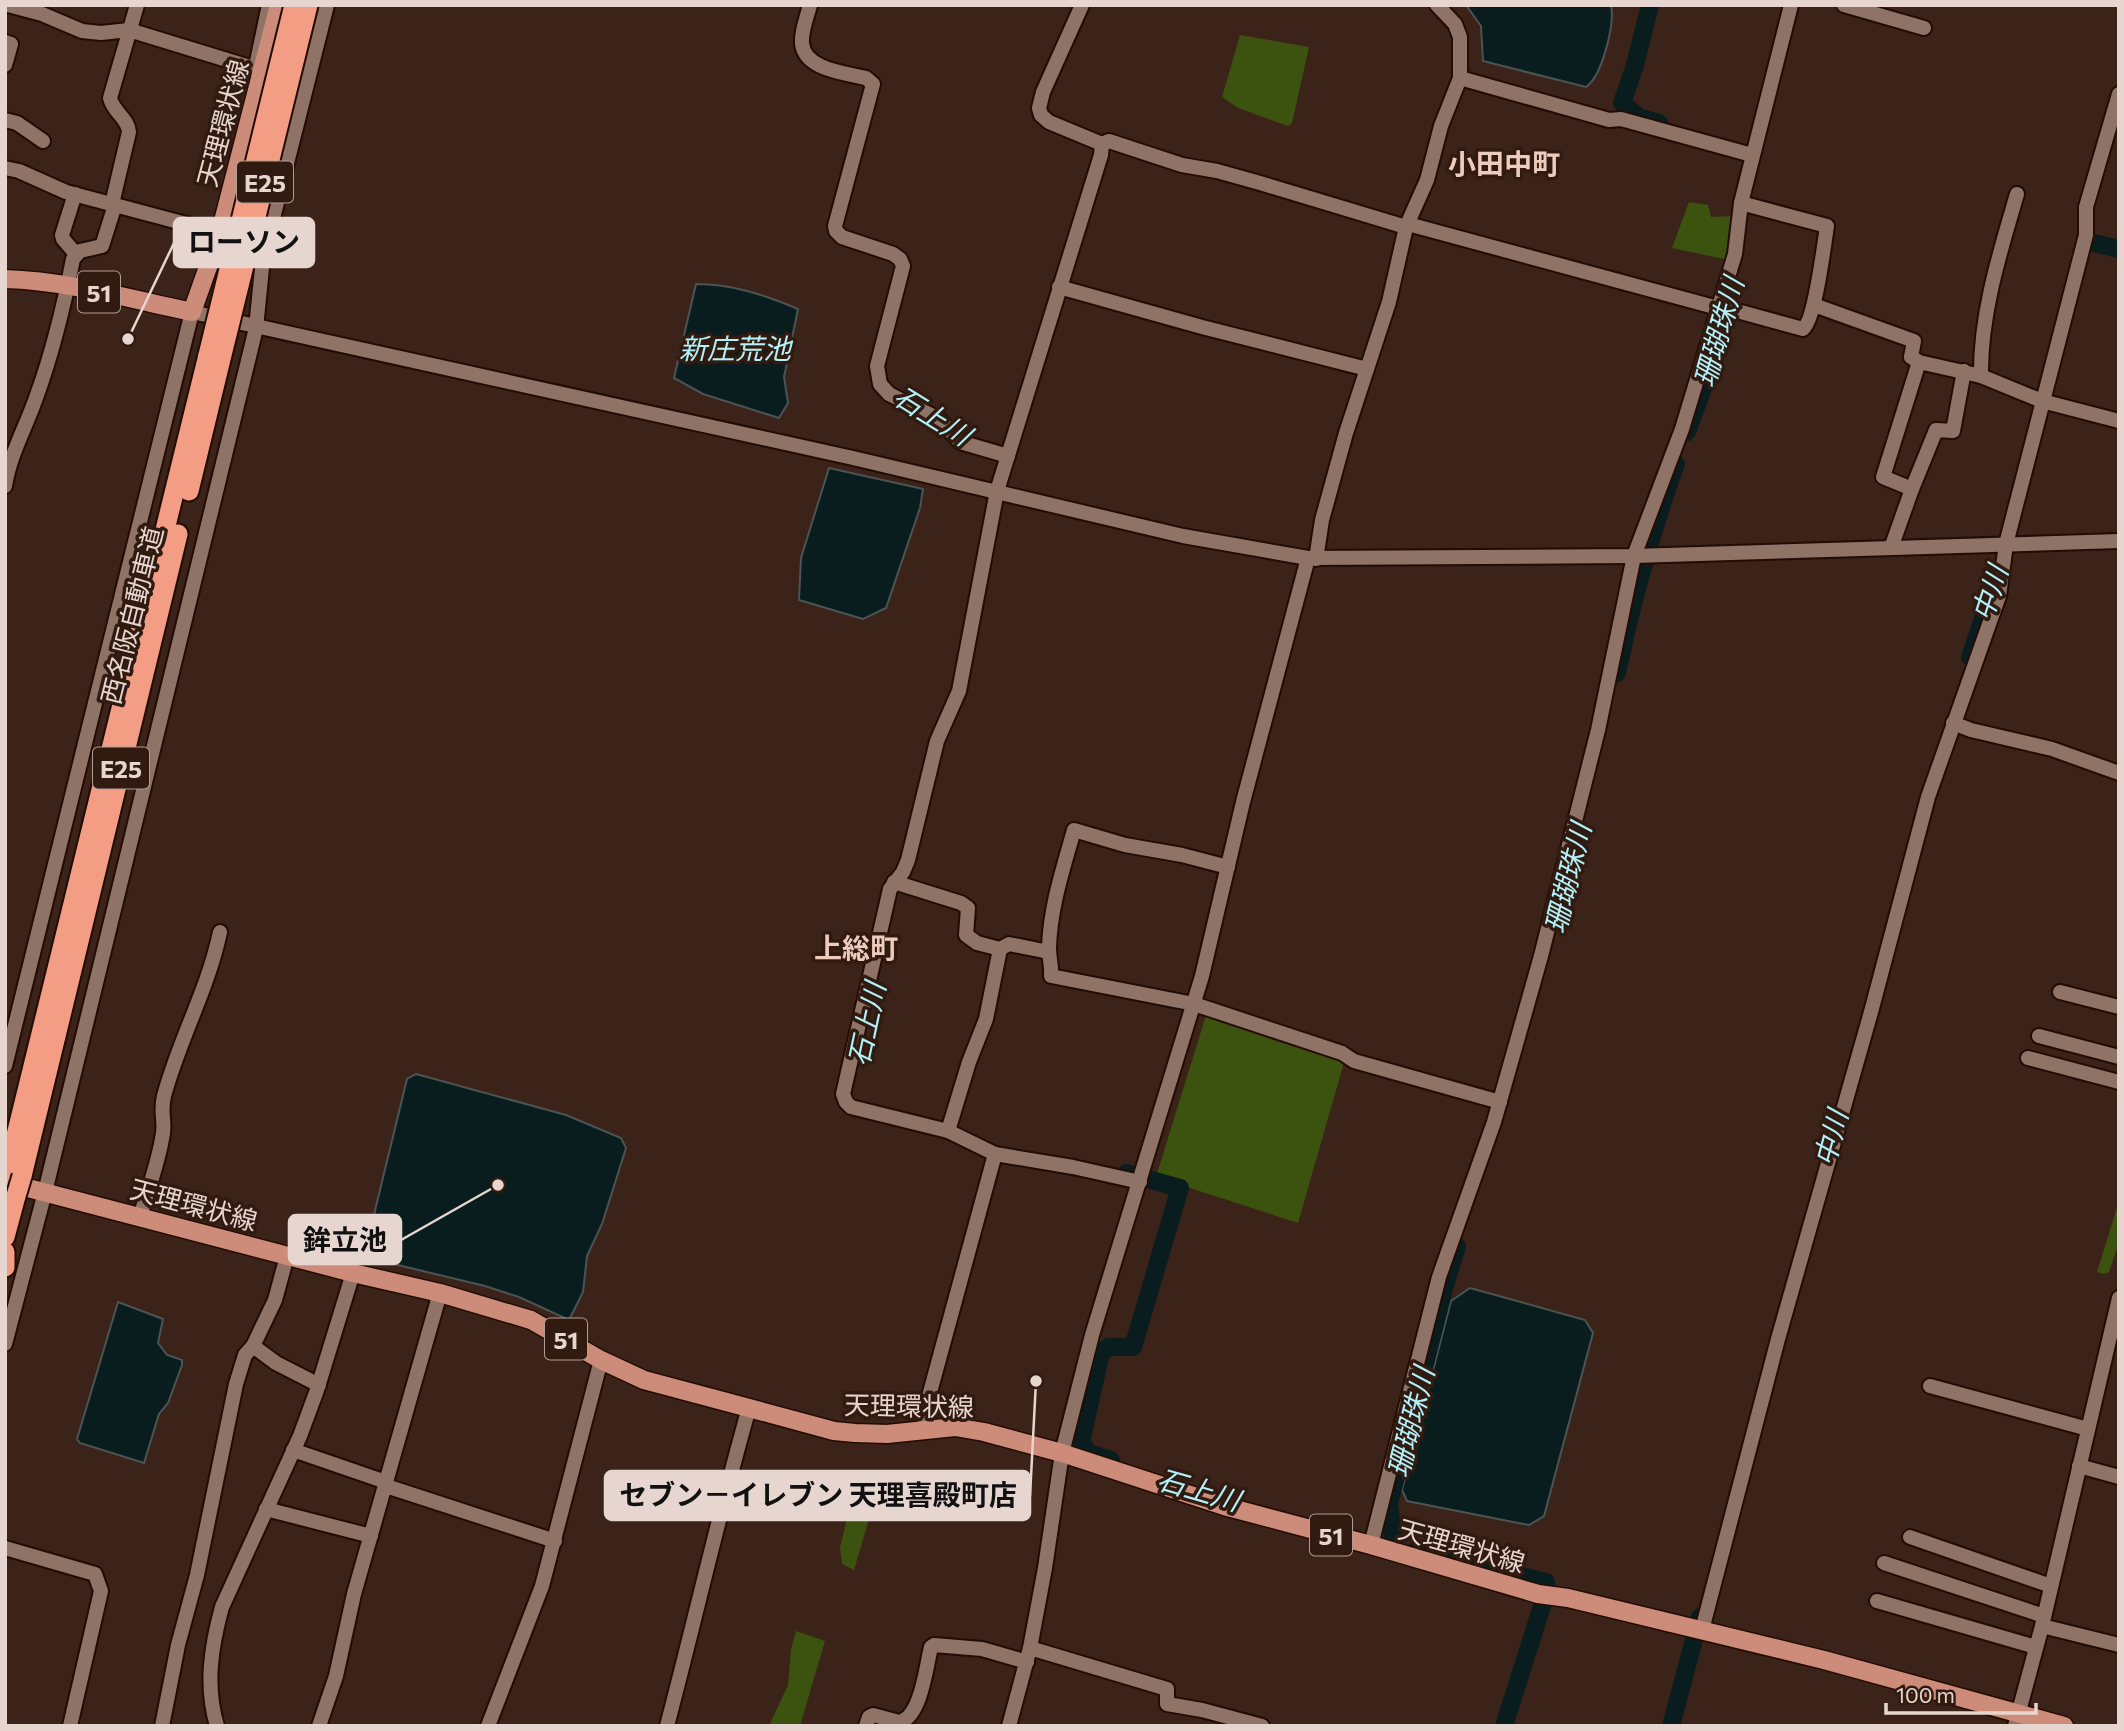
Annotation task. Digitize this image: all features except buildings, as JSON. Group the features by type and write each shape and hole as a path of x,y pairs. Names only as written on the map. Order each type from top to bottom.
{"highway":[{"name":"西名阪自動車道","path":"215,357 294,5"},
{"name":"西名阪自動車道","path":"5,1237 11,1181 215,357 309,5"},
{"path":"5,1252 5,1267"}],"main road":[{"name":"天理環状線","path":"192,312 220,233 254,107 259,69 279,5"},
{"name":"51","path":"5,279 68,285 192,312"},
{"name":"天理環状線","path":"11,1181 287,1256 440,1293 531,1320 601,1360 644,1380 749,1408 845,1432 887,1434 955,1427 984,1432 1062,1453 1224,1506 1544,1595 1568,1598 1824,1660 2017,1719 2064,1726"}],"street":[{"path":"8,5 24,7 82,32 129,30 259,69 269,5"},
{"path":"76,254 102,246 114,204 129,132 128,126 111,105 110,98 137,5"},
{"path":"5,1344 45,1192 256,328 263,258 327,5"},
{"path":"810,5 802,39 807,57 814,63 866,78 873,84 835,226 842,237 893,254 900,258 903,266 877,366 880,384 889,394 939,419 960,442 1008,456"},
{"path":"1082,5 1043,92 1039,108 1041,115 1049,122 1102,144 1109,141 1182,165 1217,171 1407,225 1803,329 1809,325 1814,304 1827,226 1741,203"},
{"path":"1009,1726 1029,1655 1062,1453 1092,1335 1194,1004 1243,802 1322,520 1389,302 1407,225 1427,180 1441,126 1460,78 1460,37 1455,24 1437,5"},
{"path":"1371,1545 1435,1289 1500,1102 1541,956 1598,730 1634,556 1682,429 1735,254 1741,203 1791,5"},
{"path":"1844,5 1924,28"},
{"path":"5,42 11,44 5,65"},
{"path":"1460,78 1609,120 1621,119 1752,155"},
{"path":"1697,1629 1871,1012 1928,797 1999,596 2006,544 2086,235 2086,207 2119,94"},
{"path":"5,120 17,123 43,141"},
{"path":"1102,144 1101,155 997,491 959,691 937,741 898,877 890,889 843,1094 851,1107 950,1127 995,1154 1140,1182"},
{"path":"5,167 75,194 220,233"},
{"path":"75,194 62,235 76,254"},
{"path":"1981,376 1981,350 1990,301 2017,194"},
{"path":"5,486 51,354 76,254"},
{"path":"1059,287 1367,369"},
{"path":"1814,304 1914,341 1911,357 1919,362 1981,376 2042,401 2119,422"},
{"path":"5,1066 192,312 683,420 1183,536 1312,559 1634,556 2119,541"},
{"path":"1912,488 1883,477 1919,362"},
{"path":"1892,548 1912,488 1936,430 1954,431 1964,371"},
{"path":"1952,723 2052,749 2119,773"},
{"path":"1228,867 1182,855 1125,845 1074,830 1055,896 1049,952 1052,976 1194,1004 1342,1053 1354,1061 1500,1102"},
{"path":"898,877 961,902 968,908 966,935 977,943 1000,949 1009,944 1049,952"},
{"path":"140,1217 163,1131 161,1112 164,1096 179,1049 192,1021 220,932"},
{"path":"950,1127 986,1019 1000,949"},
{"path":"2060,992 2119,1007"},
{"path":"2039,1036 2119,1056"},
{"path":"2028,1058 2119,1082"},
{"path":"925,1428 926,1407 995,1154"},
{"path":"162,1726 178,1645 197,1575 236,1384 245,1355 253,1346 275,1300 287,1256"},
{"path":"216,1726 209,1681 213,1637 222,1607 293,1450 319,1385 353,1273"},
{"path":"319,1726 337,1676 354,1594 440,1293"},
{"path":"2017,1719 2043,1621 2119,1298"},
{"path":"253,1346 276,1363 319,1385"},
{"path":"488,1726 541,1586 555,1541 601,1360"},
{"path":"1930,1386 2088,1429"},
{"path":"667,1726 749,1408"},
{"path":"293,1450 555,1541"},
{"path":"2079,1466 2119,1477"},
{"path":"265,1509 371,1535"},
{"path":"1910,1537 2051,1586"},
{"path":"5,1548 95,1574 99,1583 101,1591 70,1726"},
{"path":"1884,1563 2043,1621 2119,1645"},
{"path":"1877,1601 2036,1647"},
{"path":"866,1726 869,1717 873,1715 899,1722 911,1717 918,1703 931,1647 934,1645 1029,1655 1167,1689 1167,1704 1262,1726"}],"green space":[{"path":"1240,35 1309,47 1292,123 1288,126 1238,108 1222,97"},
{"path":"1689,202 1708,205 1711,217 1735,216 1728,260 1672,248"},
{"path":"1207,1012 1345,1059 1298,1223 1156,1177"},
{"path":"2119,1201 2119,1242 2109,1272 2103,1274 2097,1272"},
{"path":"859,1471 882,1475 854,1570 842,1564 840,1547"},
{"path":"796,1631 825,1641 800,1726 769,1726 788,1685 791,1649"}],"water":[{"path":"1466,5 1611,5 1609,37 1602,61 1592,81 1586,87 1483,61 1481,26"},
{"name":"新庄荒池","path":"696,284 748,291 798,309 784,377 788,403 779,418 703,394 674,378"},
{"path":"829,468 923,489 920,508 886,608 863,619 799,600 801,558"},
{"path":"416,1074 566,1115 621,1138 626,1148 602,1224 587,1256 583,1292 569,1320 519,1297 485,1286 373,1259 371,1256 372,1223 407,1079"},
{"path":"1470,1288 1585,1320 1593,1333 1544,1516 1529,1525 1407,1501 1402,1490 1451,1301"},
{"path":"118,1302 163,1319 158,1343 167,1355 182,1360 168,1403 159,1414 144,1463 80,1443 77,1439"}],"waterway":[{"name":"珊瑚珠川","path":"1650,5 1622,103 1639,117 1659,123"},
{"name":"中川","path":"2086,241 2119,249"},
{"name":"珊瑚珠川","path":"1687,432 1704,386 1720,324"},
{"name":"珊瑚珠川","path":"1617,673 1643,568 1676,464"},
{"name":"中川","path":"1970,657 1999,570"},
{"name":"石上川","path":"1111,1460 1089,1453 1081,1442 1101,1353 1108,1347 1133,1347 1180,1188 1126,1173"},
{"name":"珊瑚珠川","path":"1394,1545 1389,1504 1457,1246"},
{"name":"珊瑚珠川","path":"1416,1550 1546,1582 1542,1606 1504,1726"},
{"name":"中川","path":"1671,1726 1700,1617"}],"place":[{"name":"ローソン","path":"128,339"},
{"name":"鉾立池","path":"498,1185"},
{"name":"セブン－イレブン 天理喜殿町店","path":"1036,1381"}],"district":[{"name":"小田中町","path":"1504,163"},
{"name":"上総町","path":"856,947"}]}
